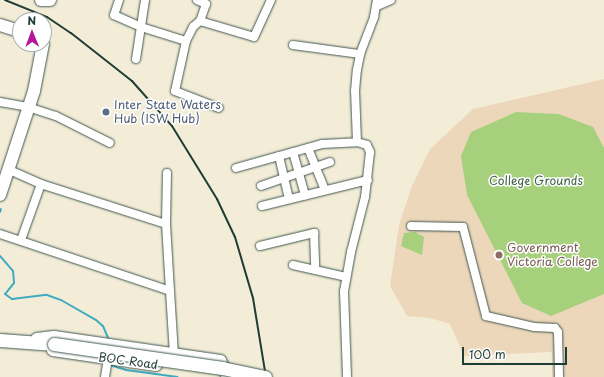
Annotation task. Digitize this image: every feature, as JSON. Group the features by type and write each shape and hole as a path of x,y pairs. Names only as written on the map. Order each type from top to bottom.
{"main road":[{"path":"6,340 54,344 222,368 265,377"}],"street":[{"path":"41,0 50,0"},
{"path":"119,0 114,15 141,27 186,41"},
{"path":"136,59 145,0"},
{"path":"197,0 206,4 200,21 193,27 186,41 175,91 219,108"},
{"path":"200,21 254,37 270,0"},
{"path":"357,142 355,92 360,54 377,3 391,0"},
{"path":"0,25 12,29"},
{"path":"293,45 360,54"},
{"path":"0,195 34,91 41,52"},
{"path":"0,102 28,107 56,116 110,143"},
{"path":"236,168 322,144 357,142 367,146 370,152 368,180 346,276 344,291 347,377"},
{"path":"308,148 325,190"},
{"path":"293,152 305,195"},
{"path":"279,156 289,199"},
{"path":"261,186 330,162"},
{"path":"8,169 41,184 166,224"},
{"path":"167,173 166,224 174,354"},
{"path":"262,206 368,180"},
{"path":"22,240 41,184"},
{"path":"411,226 463,227 486,316 534,327 555,328 558,332 559,377"},
{"path":"260,246 314,233 315,269"},
{"path":"0,234 22,240 170,291"},
{"path":"293,266 346,276"},
{"path":"6,340 54,337 220,361 228,376"},
{"name":"BOC Road","path":"29,343 49,349 228,376"},
{"path":"105,377 108,358"}],"shaded area":[{"name":"Government Victoria College","path":"604,79 604,377 552,377 552,352 464,356 450,324 430,318 407,316 390,286 399,225 412,186 430,149 473,109"}],"green space":[{"name":"College Grounds","path":"516,112 559,114 593,127 604,148 604,294 551,316 522,303 467,195 461,156 471,132"},
{"path":"415,232 424,237 422,255 401,246 404,233"}],"waterway":[{"path":"0,256 13,271 14,283 5,294 12,299 47,295 61,300 96,320 103,326 109,340"},
{"path":"110,365 126,370 178,377"}],"railway":[{"path":"5,0 47,17 71,33 132,81 172,126 217,199 235,237 253,298 266,377"}],"place":[{"name":"Inter State Waters Hub (ISW Hub)","path":"106,112"},
{"name":"Government Victoria College","path":"499,255"}]}
